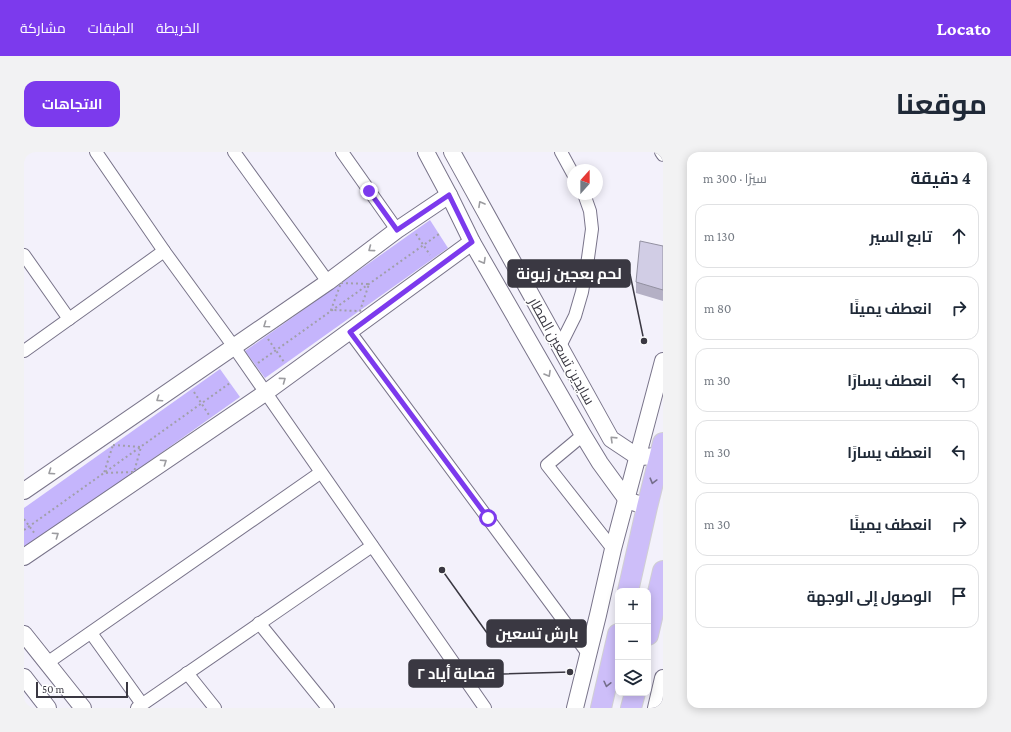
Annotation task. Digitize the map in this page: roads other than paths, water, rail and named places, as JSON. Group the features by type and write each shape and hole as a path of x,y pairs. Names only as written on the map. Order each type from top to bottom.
{"main road":[{"path":"629,588 662,449"},
{"path":"651,625 661,591 663,571"},
{"path":"601,708 615,647"},
{"path":"631,708 634,696"}],"street":[{"path":"96,152 164,251 234,347 320,473 485,708"},
{"path":"234,152 328,282"},
{"path":"342,152 397,230"},
{"path":"426,152 472,242 600,463 627,500 647,507"},
{"name":"سايدين تسعين المطار","path":"452,152 611,439 638,457"},
{"path":"561,152 568,164"},
{"path":"24,490 328,282 397,230 449,195"},
{"path":"560,346 575,316 582,292 592,229 590,211 586,200"},
{"path":"24,557 265,393 472,242"},
{"path":"24,351 164,251"},
{"path":"24,255 69,319"},
{"path":"516,319 537,306"},
{"path":"350,332 589,655"},
{"path":"575,708 589,655 613,549 663,361"},
{"path":"583,435 547,465 613,549"},
{"path":"638,457 662,449"},
{"path":"47,663 320,473"},
{"path":"91,633 139,706 372,546"},
{"path":"259,624 328,708"},
{"path":"24,634 83,708"},
{"path":"187,673 215,708"},
{"path":"24,677 48,708"},
{"path":"656,708 663,678"}],"place":[{"name":"لحم بعجين زيونة","path":"644,341"},
{"name":"بارش تسعين","path":"442,570"},
{"name":"قصابة أياد ٢","path":"570,672"}]}
